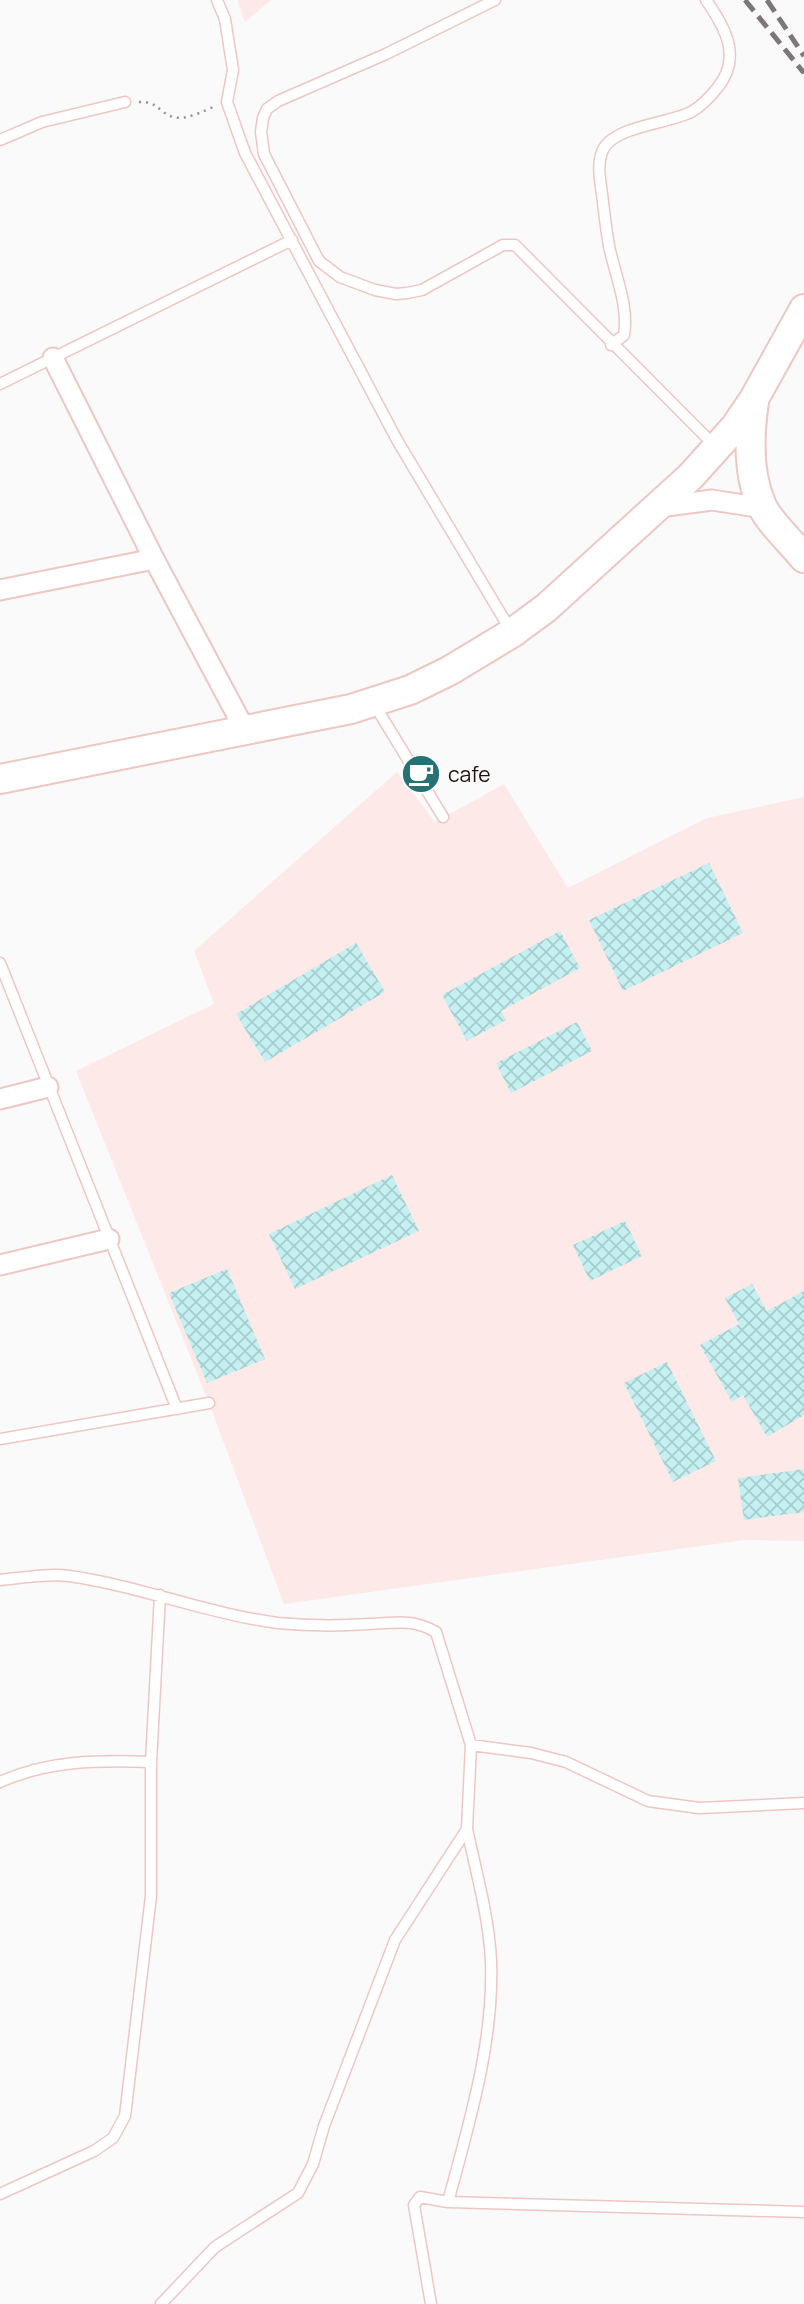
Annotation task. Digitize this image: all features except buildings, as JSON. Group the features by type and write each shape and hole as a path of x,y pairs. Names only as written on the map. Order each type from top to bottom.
{"main road":[{"path":"0,779 373,703 410,690 449,671 512,633 545,608 659,507 735,427 754,399 804,309"},
{"path":"754,399 752,470 763,508 804,558"}],"street":[{"path":"52,358 245,730"},
{"path":"659,507 712,500 763,508"},
{"path":"0,590 154,559"},
{"path":"0,1099 48,1087"},
{"path":"0,1265 109,1239"}],"lane":[{"path":"217,0 225,19 233,70 227,102 245,153 397,440 512,633"},
{"path":"495,0 386,54 267,108 261,132 264,154 319,261 340,277 375,290 407,293 422,290 503,245 515,245 611,345 716,448"},
{"path":"611,345 624,335 625,315 609,244 599,170 601,152 607,142 627,131 671,120 693,111 712,96 724,79 729,68 731,49 718,17 706,0"},
{"path":"0,139 42,121 125,102"},
{"path":"0,384 292,240"},
{"path":"373,703 443,817"},
{"path":"0,963 177,1409"},
{"path":"0,1439 209,1403"},
{"path":"0,1580 67,1576 279,1623 370,1624 399,1621 421,1623 436,1632 471,1745 467,1829 488,1932 491,1961 487,2045 448,2202"},
{"path":"0,2194 94,2151 113,2138 125,2116 151,1896 151,1762 160,1595"},
{"path":"471,1745 531,1753 566,1762 648,1801 699,1808 804,1803"},
{"path":"0,1782 15,1775 62,1763 97,1760 151,1762"},
{"path":"161,2304 215,2247 298,2193 313,2165 324,2126 395,1940 467,1829"},
{"path":"431,2304 414,2205 420,2197 448,2202 804,2212"}],"path":[{"path":"125,102 148,101 157,104 173,117 180,118 227,102"}],"shaded area":[{"path":"237,0 271,0 245,22"},
{"path":"397,772 435,822 504,784 568,888 707,818 804,797 804,1541 744,1540 284,1604 209,1403 76,1071 214,1004 194,951"}],"railway":[{"path":"745,0 804,73"},
{"path":"767,0 804,56"}],"place":[{"name":"cafe","path":"421,774"}]}
